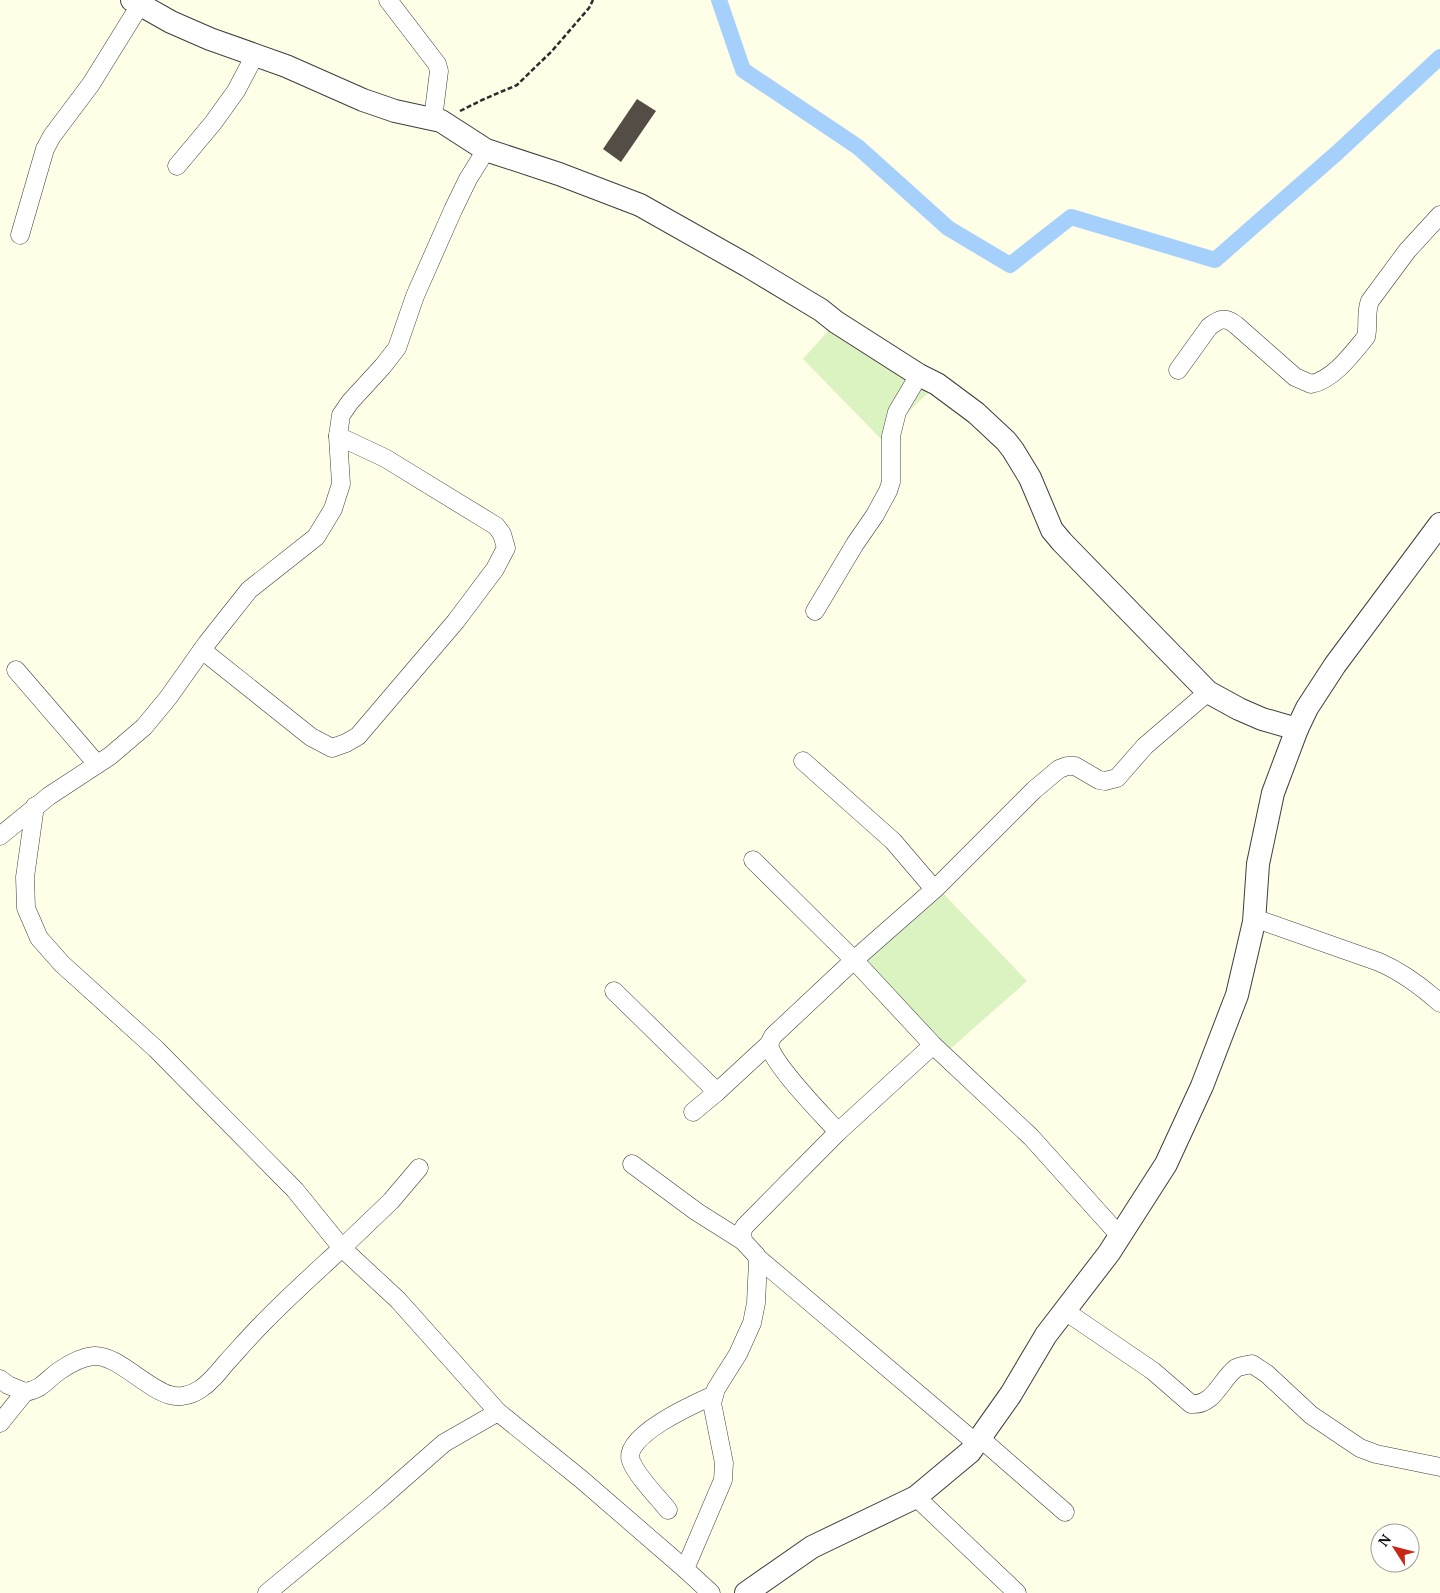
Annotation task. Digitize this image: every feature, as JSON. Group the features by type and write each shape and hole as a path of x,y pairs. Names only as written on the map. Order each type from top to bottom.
{"street":[{"path":"388,0 437,64 439,71 437,120"},
{"path":"20,235 45,149 52,136 91,84 136,3 210,39 286,66 363,100 395,111 437,120 486,150 559,174 640,205 821,310 836,322 955,396 1006,441 1030,478 1052,530 1208,692 1262,719 1297,729"},
{"path":"177,166 213,123 236,91 255,55"},
{"path":"0,836 35,806 110,756 144,727 249,590 316,537 333,509 341,484 338,436 341,415 397,348 415,296 453,210 468,179 486,150"},
{"path":"1178,370 1209,327 1216,321 1225,318 1236,325 1295,377 1311,384 1325,379 1336,370 1366,336 1368,330 1366,309 1370,301 1407,251 1440,214"},
{"path":"815,611 888,492 892,482 891,436 897,412 919,375"},
{"path":"202,650 311,737 332,748 358,736 456,621 495,569 506,548 502,534 496,526 385,458 338,436"},
{"path":"746,1593 812,1547 916,1497 970,1452 1011,1394 1046,1335 1120,1236 1166,1164 1202,1086 1237,995 1254,918 1258,864 1273,793 1297,729 1307,708 1335,665 1440,524"},
{"path":"16,670 97,764"},
{"path":"693,1112 769,1044 773,1036 854,960 934,889 1034,790 1059,769 1075,766 1099,780 1105,781 1117,778 1145,746 1208,692"},
{"path":"803,761 893,840 934,889"},
{"path":"35,806 25,877 26,908 39,938 62,964 156,1049 295,1190 347,1244 498,1412 580,1479 711,1593"},
{"path":"753,860 854,960 933,1045 1031,1138 1120,1236"},
{"path":"1254,918 1397,970 1423,988 1440,1003"},
{"path":"614,991 717,1092"},
{"path":"769,1044 772,1054 788,1075 838,1132"},
{"path":"743,1241 742,1231 745,1226 838,1132 933,1045"},
{"path":"632,1164 697,1212 743,1241 758,1258 1064,1512"},
{"path":"0,1379 8,1385 25,1392 34,1391 43,1386 58,1371 75,1362 93,1356 103,1356 154,1388 171,1396 182,1396 194,1392 208,1383 262,1324 375,1217 419,1168"},
{"path":"685,1569 724,1480 724,1463 712,1403 714,1395 738,1354 752,1323 759,1267 758,1258"},
{"path":"1065,1311 1153,1371 1191,1404 1202,1403 1210,1398 1237,1368 1252,1364 1267,1374 1311,1416 1360,1448 1376,1454 1440,1467"},
{"path":"0,1423 25,1392"},
{"path":"668,1510 630,1459 631,1451 642,1436 658,1424 714,1395"},
{"path":"267,1593 378,1501 444,1443 498,1412"},
{"path":"916,1497 1017,1593"}],"path":[{"path":"437,120 517,85 552,52 589,8 593,0"}],"green space":[{"path":"836,322 937,384 881,439 803,359"},
{"path":"937,887 1027,981 949,1050 859,955"}],"building":[{"path":"637,99 656,111 621,162 603,149"}],"waterway":[{"path":"719,0 743,70 858,147 948,228 1010,265 1071,217 1215,260 1338,152 1440,57"}]}
